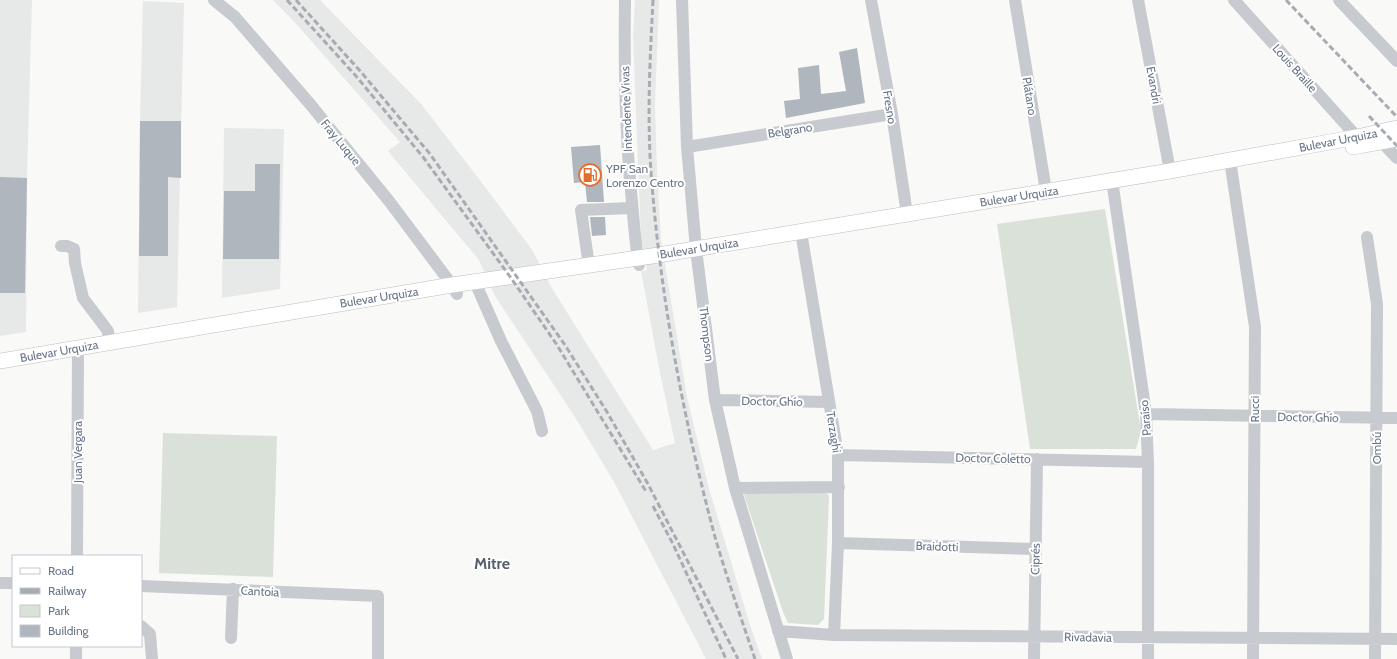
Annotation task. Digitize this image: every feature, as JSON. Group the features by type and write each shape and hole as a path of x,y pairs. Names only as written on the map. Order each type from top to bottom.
{"main road":[{"name":"Bulevar Urquiza","path":"477,286 504,288 638,262 1230,164 1377,138 1397,128"},
{"name":"Bulevar Urquiza","path":"801,235 907,214 1046,191 1113,183 1170,171 1230,164 1357,137 1397,139"},
{"name":"Bulevar Urquiza","path":"0,369 78,352 454,290 589,266 638,262"},
{"name":"Bulevar Urquiza","path":"0,360 78,352 109,342 454,290"}],"street":[{"name":"Fray Luque","path":"214,0 235,17 310,104 389,201 454,290"},
{"name":"Intendente Vivas","path":"625,0 624,89 629,177 638,262"},
{"name":"Thompson","path":"682,0 688,147 697,252 715,400 735,488 787,659"},
{"name":"Fresno","path":"871,0 892,114 907,214"},
{"name":"Plátano","path":"1015,0 1046,191"},
{"name":"Evandri","path":"1138,0 1170,171"},
{"name":"Louis Braille","path":"1234,0 1357,137"},
{"path":"1339,0 1397,61"},
{"name":"Belgrano","path":"688,147 892,114"},
{"path":"1377,138 1397,158"},
{"name":"Rucci","path":"1230,164 1255,327 1253,659"},
{"name":"Paraíso","path":"1113,183 1146,414 1148,462 1148,659"},
{"path":"589,266 581,210 632,208"},
{"name":"Terzaghi","path":"801,235 838,455 838,543 834,635"},
{"name":"Ombú","path":"1367,237 1377,304 1375,659"},
{"path":"61,246 67,246 74,249 74,263 83,298 108,331 109,342"},
{"path":"477,286 501,341 537,411 542,432"},
{"name":"Juan Vergara","path":"77,555 78,352"},
{"name":"Doctor Ghío","path":"715,400 829,402"},
{"name":"Doctor Ghío","path":"1146,414 1397,418"},
{"name":"Doctor Coletto","path":"838,455 1148,462"},
{"name":"Ciprés","path":"1034,659 1037,459"},
{"path":"735,488 839,487"},
{"name":"Braidotti","path":"838,543 1036,549"},
{"path":"0,583 12,583"},
{"name":"Cantoia","path":"142,586 378,596 378,659"},
{"path":"231,638 233,589"},
{"path":"142,627 150,634 152,659"},
{"name":"Rivadavia","path":"778,631 834,635 1397,639"},
{"path":"76,647 76,659"}],"shaded area":[{"path":"0,0 32,0 27,178 26,332 0,336"},
{"path":"273,0 320,0 422,105 533,251 550,285 653,450 675,443 641,271 647,270 641,238 633,39 635,0 659,0 655,103 661,240 687,397 709,489 751,628 762,659 706,659 613,480 573,414 495,296 479,260 388,151 400,142 299,27"},
{"path":"143,1 184,3 177,307 138,313 140,121"},
{"path":"224,128 284,129 280,289 222,298"}],"green space":[{"path":"1105,209 1141,431 1136,449 1030,449 997,224"},
{"path":"163,433 277,436 273,577 159,573"},
{"path":"749,492 822,492 828,494 824,619 818,625 788,623 744,495"}],"building":[{"path":"857,48 865,103 786,118 784,101 800,99 798,68 819,65 821,94 846,91 839,52"},
{"path":"140,121 181,121 181,178 168,177 168,256 139,256"},
{"path":"600,145 604,202 587,202 585,182 574,183 571,147"},
{"path":"255,164 280,164 279,259 223,259 224,191 255,191"},
{"path":"0,177 27,178 25,293 0,293"},
{"path":"590,217 605,217 606,235 592,236"}],"railway":[{"path":"287,0 356,76 423,157 511,278 557,345 647,493"},
{"path":"296,0 361,72 430,154 565,345 607,412 648,484 738,659"},
{"path":"653,0 649,86 651,172 660,264 674,356 703,492 715,537 755,659"},
{"path":"1286,0 1397,117"},
{"path":"1369,116 1397,146"},
{"path":"653,506 673,544 726,659"}],"place":[{"name":"YPF San Lorenzo Centro","path":"590,175"}],"district":[{"name":"Mitre","path":"492,563"}]}
